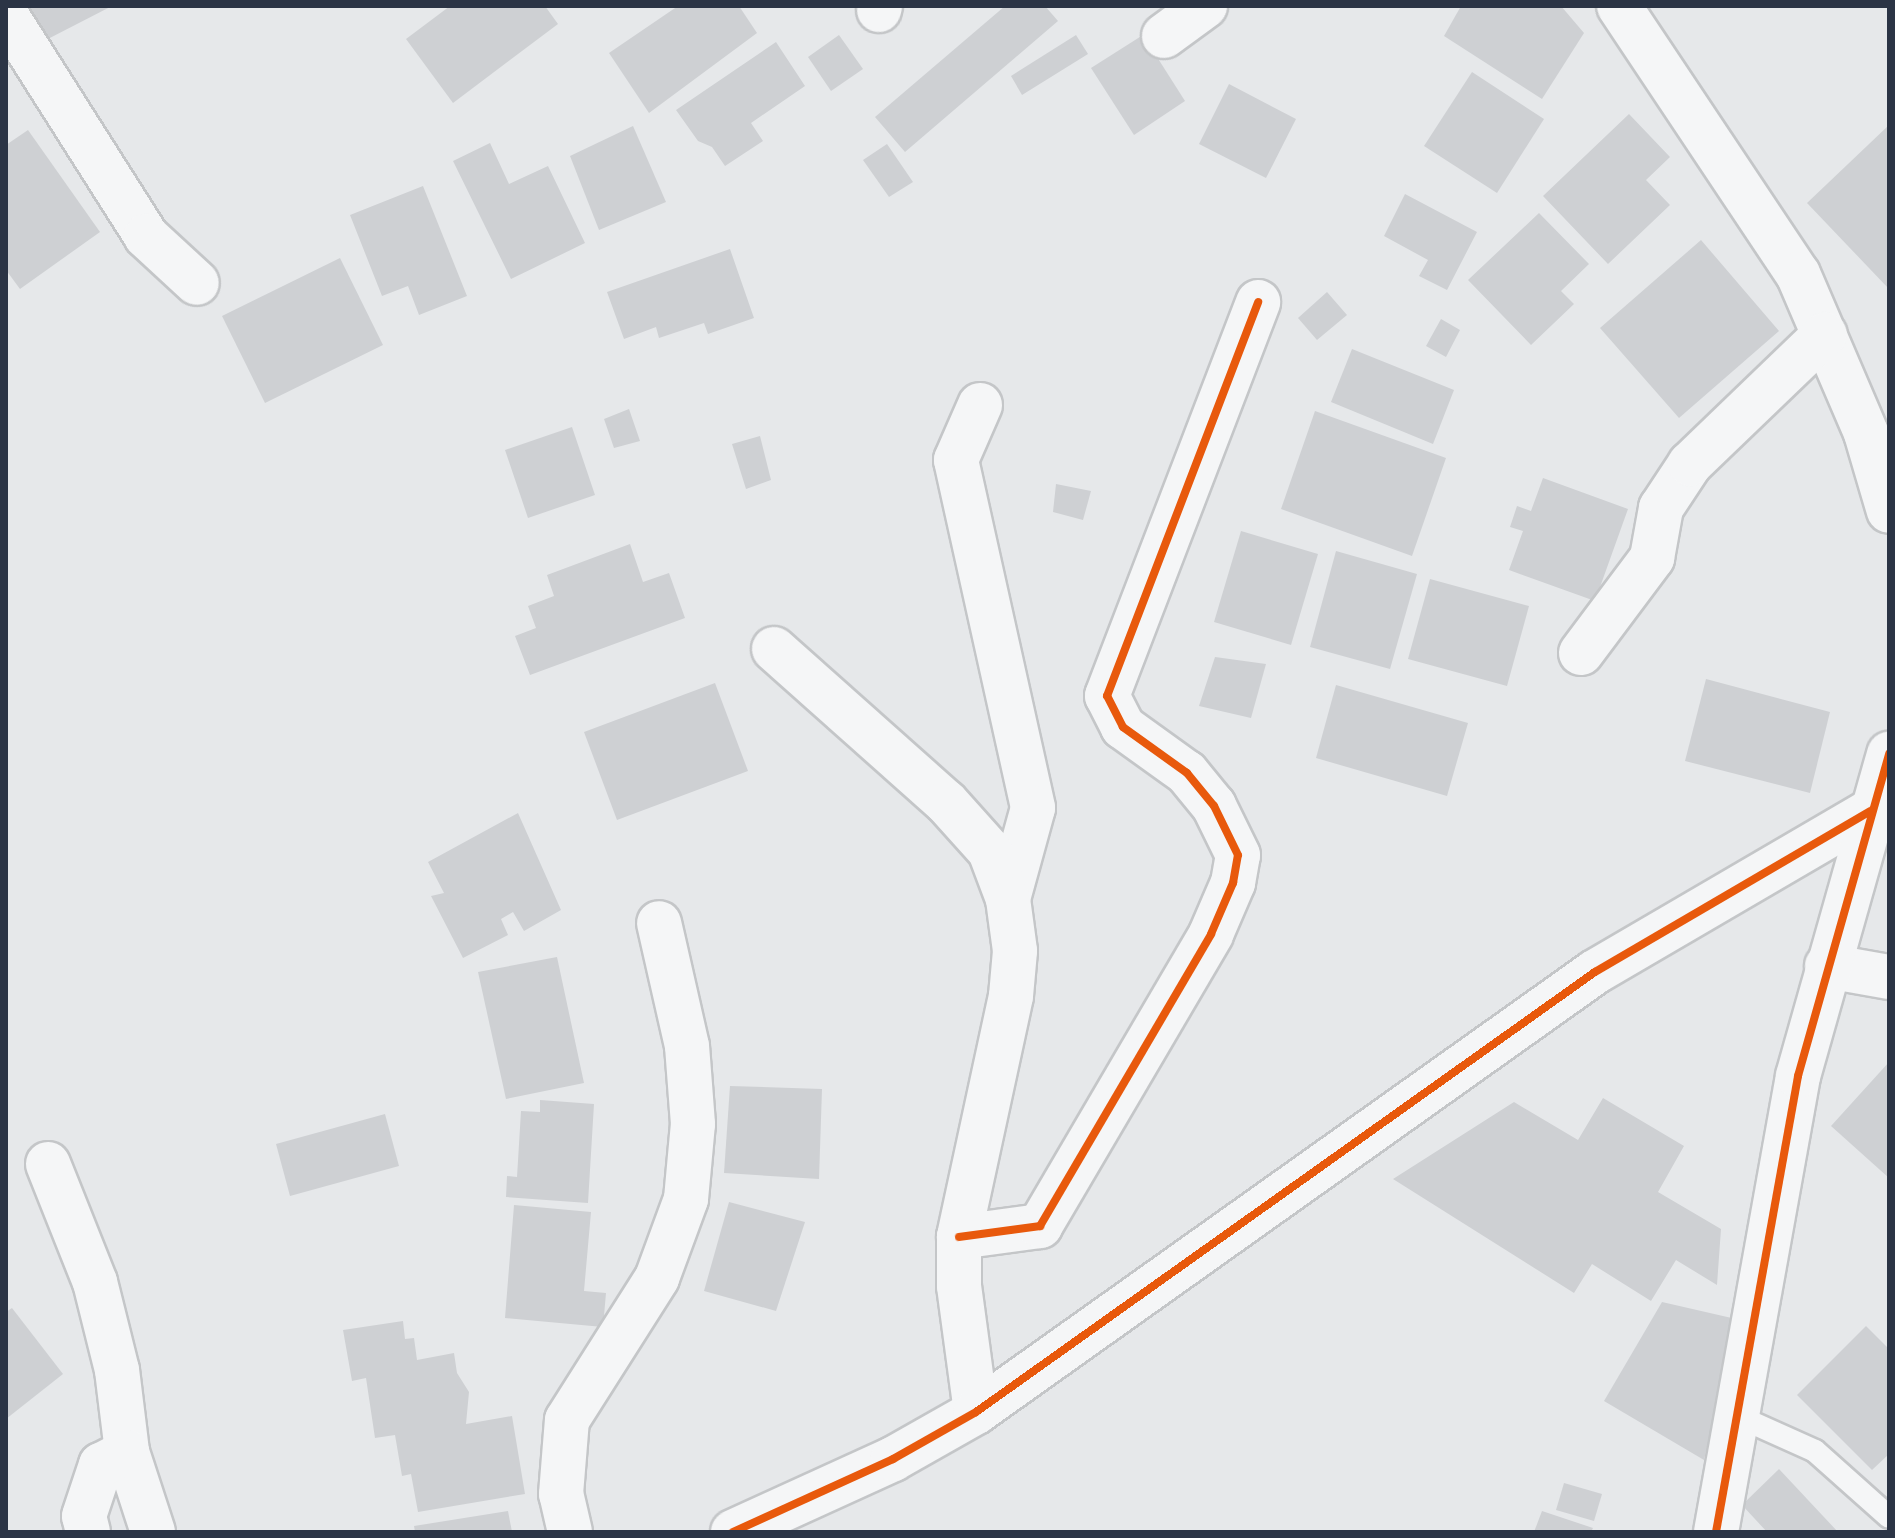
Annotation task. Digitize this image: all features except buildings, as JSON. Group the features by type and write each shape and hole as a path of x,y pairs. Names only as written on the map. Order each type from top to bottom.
{"street":[{"path":"1164,36 1205,6"},
{"path":"1619,6 1759,210 1798,274 1866,433 1889,511"},
{"path":"6,15 146,236 197,283"},
{"path":"959,1237 1040,1226 1211,934 1233,883 1238,855 1214,806 1187,773 1123,727 1107,696 1258,302"},
{"path":"1581,653 1652,558 1661,508 1690,464 1825,334"},
{"path":"980,405 956,460 1033,808 1008,899"},
{"path":"774,649 946,802 990,851 1008,899 1015,951 1011,996 959,1237 959,1286 976,1412"},
{"path":"1716,1532 1798,1076 1870,811 1889,754"},
{"path":"733,1532 893,1459 976,1412 1595,972 1870,811"},
{"path":"570,1532 561,1494 567,1420 657,1278 686,1199 693,1124 687,1046 659,923"},
{"path":"1827,966 1889,977"},
{"path":"48,1164 95,1282 117,1370 127,1452 153,1532"},
{"path":"88,1532 84,1516 101,1465 127,1452"}],"lane":[{"path":"1735,1415 1815,1451 1889,1517"}],"cycle path":[{"path":"959,1237 1040,1226 1211,934 1233,883 1238,855 1214,806 1187,773 1123,727 1107,696 1258,302"},
{"path":"1716,1532 1798,1076 1889,754"},
{"path":"733,1532 893,1459 976,1412 1595,972 1870,811"}]}
